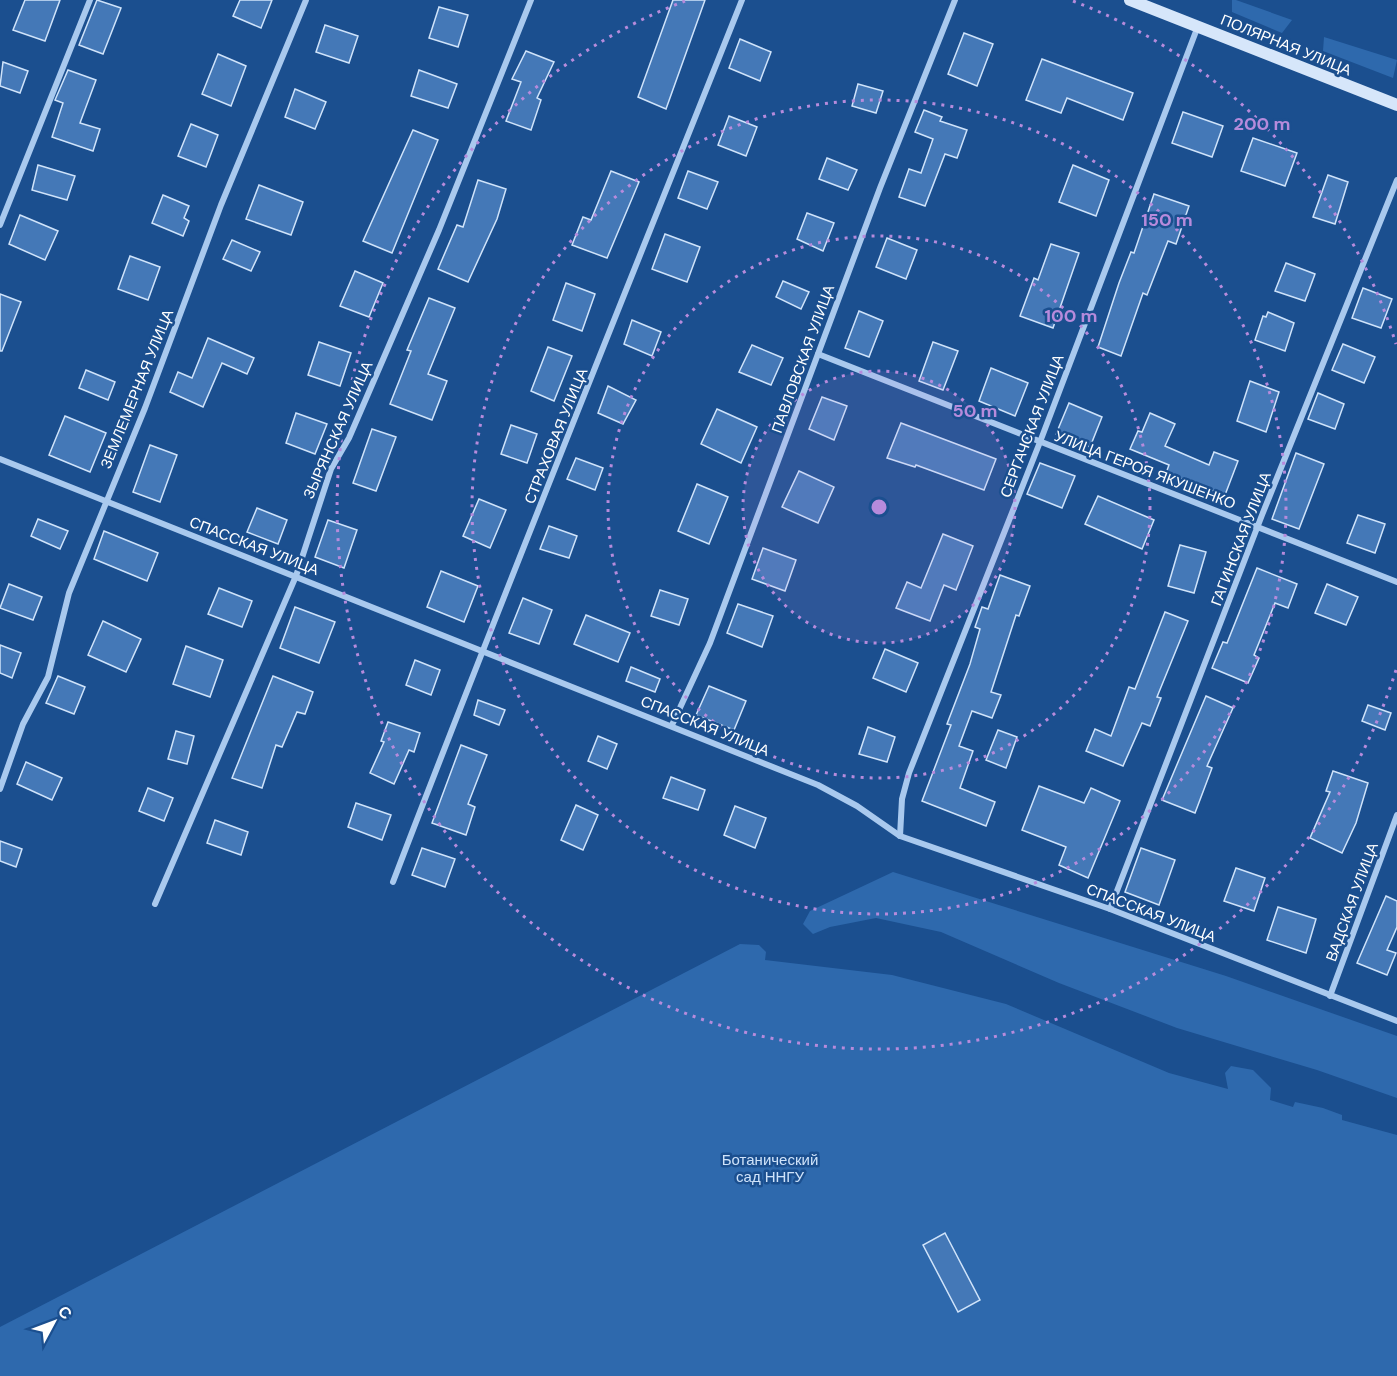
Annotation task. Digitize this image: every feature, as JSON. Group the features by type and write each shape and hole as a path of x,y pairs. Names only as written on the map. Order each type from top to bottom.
{"main road":[{"name":"ПОЛЯРНАЯ УЛИЦА","path":"1130,0 1397,105"}],"street":[{"path":"0,225 90,0"},
{"name":"ЗЕМЛЕМЕРНАЯ УЛИЦА","path":"0,789 23,724 48,677 69,593 145,408 221,205 306,0"},
{"name":"ЗЫРЯНСКАЯ УЛИЦА","path":"155,904 296,576 331,469 349,438 439,230 531,0"},
{"name":"СТРАХОВАЯ УЛИЦА","path":"393,882 480,652 546,495 742,0"},
{"name":"ПАВЛОВСКАЯ УЛИЦА","path":"672,725 710,643 880,188 955,0"},
{"name":"СЕРГАЧСКАЯ УЛИЦА","path":"900,836 902,799 909,773 1040,442 1198,26"},
{"name":"ГАГИНСКАЯ УЛИЦА","path":"1110,909 1258,527 1397,180"},
{"name":"УЛИЦА ГЕРОЯ ЯКУШЕНКО","path":"818,354 1397,582"},
{"name":"СПАССКАЯ УЛИЦА","path":"0,459 296,576 480,652 672,725 818,784 857,806 900,836 1110,909 1397,1021"},
{"name":"ВАДСКАЯ УЛИЦА","path":"1330,996 1397,815"}],"green space":[{"path":"1232,0 1292,20 1282,33 1232,12"},
{"path":"1324,37 1397,60 1393,78 1323,51"},
{"path":"893,872 1226,976 1397,1036 1397,1098 1317,1070 1177,1028 1059,983 941,932 876,918 830,927 813,934 803,924 810,911"},
{"name":"Ботанический сад ННГУ","path":"740,944 759,945 766,952 765,960 892,975 1006,1004 1169,1073 1228,1089 1225,1073 1231,1066 1253,1070 1271,1088 1270,1100 1293,1107 1295,1102 1323,1108 1342,1115 1342,1120 1397,1135 1397,1376 0,1376 0,1327"}],"building":[{"path":"25,0 60,0 45,41 13,30"},
{"path":"97,0 121,8 103,54 79,45"},
{"path":"240,0 272,0 261,28 233,16"},
{"path":"673,0 705,0 666,109 638,97"},
{"path":"439,7 468,15 458,47 429,38"},
{"path":"325,25 358,36 349,63 316,52"},
{"path":"964,33 993,44 977,86 948,74"},
{"path":"740,39 771,52 760,81 729,68"},
{"path":"526,51 554,62 537,98 541,100 531,130 506,121 521,82 512,79"},
{"path":"218,54 246,66 231,106 202,94"},
{"path":"1042,59 1133,93 1123,120 1067,98 1061,113 1026,100"},
{"path":"3,62 28,71 20,93 0,86"},
{"path":"68,70 96,80 80,123 100,129 93,151 52,137 63,103 55,100"},
{"path":"419,70 457,84 448,108 411,96"},
{"path":"858,84 883,91 876,113 852,106"},
{"path":"295,89 326,102 315,129 285,117"},
{"path":"924,110 942,117 940,121 967,130 957,158 945,154 925,206 899,197 909,169 921,173 933,139 915,132"},
{"path":"1183,112 1223,126 1212,157 1172,143"},
{"path":"729,116 757,127 746,156 718,145"},
{"path":"191,124 218,135 206,167 178,156"},
{"path":"413,130 438,140 392,253 363,241"},
{"path":"1253,138 1297,153 1285,186 1241,171"},
{"path":"827,158 857,170 848,190 819,179"},
{"path":"38,165 75,176 67,200 32,190"},
{"path":"1073,165 1109,180 1096,216 1059,202"},
{"path":"611,171 639,182 607,258 572,245 583,217 591,220"},
{"path":"688,171 718,182 707,209 678,198"},
{"path":"1328,175 1348,182 1335,224 1313,217"},
{"path":"478,180 506,189 497,219 468,282 438,269 457,225 463,227"},
{"path":"259,185 303,202 291,235 246,219"},
{"path":"1154,194 1189,206 1176,244 1168,241 1147,295 1143,293 1121,356 1098,347 1119,283 1131,252 1134,253"},
{"path":"163,195 189,206 184,218 189,221 183,236 152,223"},
{"path":"807,213 834,223 823,251 797,239"},
{"path":"20,215 58,231 45,260 9,244"},
{"path":"665,234 700,247 687,282 652,269"},
{"path":"887,238 917,250 906,279 876,267"},
{"path":"232,240 260,252 251,271 223,259"},
{"path":"1051,244 1079,253 1053,328 1020,316 1034,278 1038,280"},
{"path":"130,256 160,267 148,300 118,289"},
{"path":"1286,263 1315,274 1305,301 1275,291"},
{"path":"355,271 383,283 369,317 340,306"},
{"path":"783,281 809,292 801,309 776,297"},
{"path":"566,283 595,294 582,331 553,320"},
{"path":"1363,288 1392,299 1381,328 1352,318"},
{"path":"0,294 21,302 2,351 0,351"},
{"path":"429,298 455,308 428,374 447,381 432,420 390,404 411,351 407,350"},
{"path":"859,311 883,321 869,357 845,348"},
{"path":"1268,312 1294,323 1285,351 1255,340 1263,316 1266,317"},
{"path":"632,320 661,332 652,356 624,344"},
{"path":"208,338 254,358 247,374 222,363 203,407 170,392 178,372 192,378"},
{"path":"319,342 351,353 340,386 308,375"},
{"path":"933,342 958,351 943,390 919,381"},
{"path":"1343,344 1375,357 1364,383 1332,370"},
{"path":"752,345 783,358 771,385 739,372"},
{"path":"548,347 572,356 554,401 531,391"},
{"path":"991,368 1028,383 1015,416 979,401"},
{"path":"86,370 115,382 108,400 79,388"},
{"path":"1250,381 1279,392 1266,432 1237,421"},
{"path":"608,386 636,400 623,424 598,413"},
{"path":"1318,393 1344,404 1335,429 1308,419"},
{"path":"822,397 847,406 834,440 809,429"},
{"path":"1069,403 1102,417 1090,447 1056,434"},
{"path":"717,409 757,427 741,463 701,444"},
{"path":"296,413 327,424 315,454 286,443"},
{"path":"1150,413 1175,424 1165,446 1209,465 1214,452 1238,461 1225,495 1166,473 1169,465 1130,449 1138,431 1142,432"},
{"path":"65,416 106,433 90,472 49,455"},
{"path":"901,423 996,459 984,490 916,465 915,467 887,458"},
{"path":"511,425 537,434 527,463 501,454"},
{"path":"372,429 396,437 376,491 353,483"},
{"path":"150,445 177,455 160,502 133,492"},
{"path":"1296,453 1324,464 1299,529 1272,519"},
{"path":"576,458 603,468 595,490 567,479"},
{"path":"1040,463 1075,476 1062,508 1027,494"},
{"path":"799,471 834,487 818,523 782,507"},
{"path":"697,484 728,497 709,544 678,531"},
{"path":"1098,496 1154,520 1142,549 1085,524"},
{"path":"479,499 506,510 490,548 463,536"},
{"path":"257,508 287,520 278,544 247,532"},
{"path":"1358,515 1385,524 1375,553 1347,543"},
{"path":"38,519 68,531 60,549 31,536"},
{"path":"328,520 357,530 344,568 315,557"},
{"path":"549,526 577,536 569,558 540,549"},
{"path":"104,531 158,553 147,581 94,559"},
{"path":"943,534 973,546 956,590 944,585 930,621 896,608 907,582 921,588"},
{"path":"1180,545 1206,552 1194,593 1168,586"},
{"path":"763,548 796,560 785,591 752,579"},
{"path":"1257,568 1297,584 1288,608 1275,603 1254,655 1259,658 1248,683 1212,668 1223,642 1227,643"},
{"path":"441,571 478,586 464,622 427,607"},
{"path":"1000,575 1030,586 1019,616 1016,615 991,692 1001,695 992,718 972,711 959,746 973,751 960,788 995,802 986,826 922,801 951,725 947,724 970,664 980,629 975,627 982,607 988,609"},
{"path":"9,584 42,597 33,620 0,608"},
{"path":"1327,584 1358,597 1346,625 1315,613"},
{"path":"219,588 252,601 242,627 208,614"},
{"path":"660,590 688,599 679,625 651,616"},
{"path":"523,598 552,610 539,644 509,633"},
{"path":"738,604 773,616 762,647 727,633"},
{"path":"295,607 335,622 319,663 280,648"},
{"path":"1165,612 1188,621 1157,697 1161,698 1150,726 1142,723 1123,766 1086,751 1095,729 1111,736 1129,687 1135,689"},
{"path":"586,615 630,633 618,662 574,644"},
{"path":"103,621 141,639 126,672 88,655"},
{"path":"0,645 21,653 12,678 0,673"},
{"path":"186,646 223,660 210,697 173,684"},
{"path":"885,649 918,663 906,692 873,678"},
{"path":"415,660 440,670 431,695 406,685"},
{"path":"631,667 660,679 655,692 626,681"},
{"path":"58,676 85,687 74,714 46,703"},
{"path":"273,676 313,692 305,714 297,712 282,747 276,745 262,788 232,778"},
{"path":"709,686 746,701 734,730 696,715"},
{"path":"1206,696 1233,708 1207,766 1212,768 1195,813 1162,800"},
{"path":"478,700 505,710 499,725 474,715"},
{"path":"1368,705 1391,713 1385,730 1362,721"},
{"path":"388,722 420,733 414,752 409,750 394,784 370,773 384,742 381,741"},
{"path":"868,727 895,737 887,762 859,754"},
{"path":"998,730 1017,737 1006,768 986,760"},
{"path":"176,731 194,736 187,764 168,759"},
{"path":"598,736 617,744 607,769 588,761"},
{"path":"461,745 487,755 468,804 475,807 466,835 432,823"},
{"path":"26,762 62,778 52,800 17,784"},
{"path":"1333,771 1368,783 1356,823 1342,853 1310,838 1330,792 1326,791"},
{"path":"671,777 705,790 698,810 663,798"},
{"path":"1039,786 1084,803 1091,788 1120,801 1088,878 1059,865 1066,847 1022,830"},
{"path":"148,788 173,798 164,821 139,811"},
{"path":"356,803 391,815 382,840 348,827"},
{"path":"576,805 598,815 583,850 561,840"},
{"path":"735,806 766,818 755,848 724,835"},
{"path":"215,820 248,832 241,855 207,843"},
{"path":"0,841 22,849 16,867 0,861"},
{"path":"422,848 455,859 445,887 412,875"},
{"path":"1141,848 1175,860 1159,905 1125,892"},
{"path":"1236,868 1265,878 1254,911 1224,901"},
{"path":"1386,896 1397,901 1397,927 1387,950 1396,953 1387,975 1357,963"},
{"path":"1278,907 1316,919 1306,953 1267,940"},
{"path":"945,1233 980,1300 958,1312 923,1245"}]}
